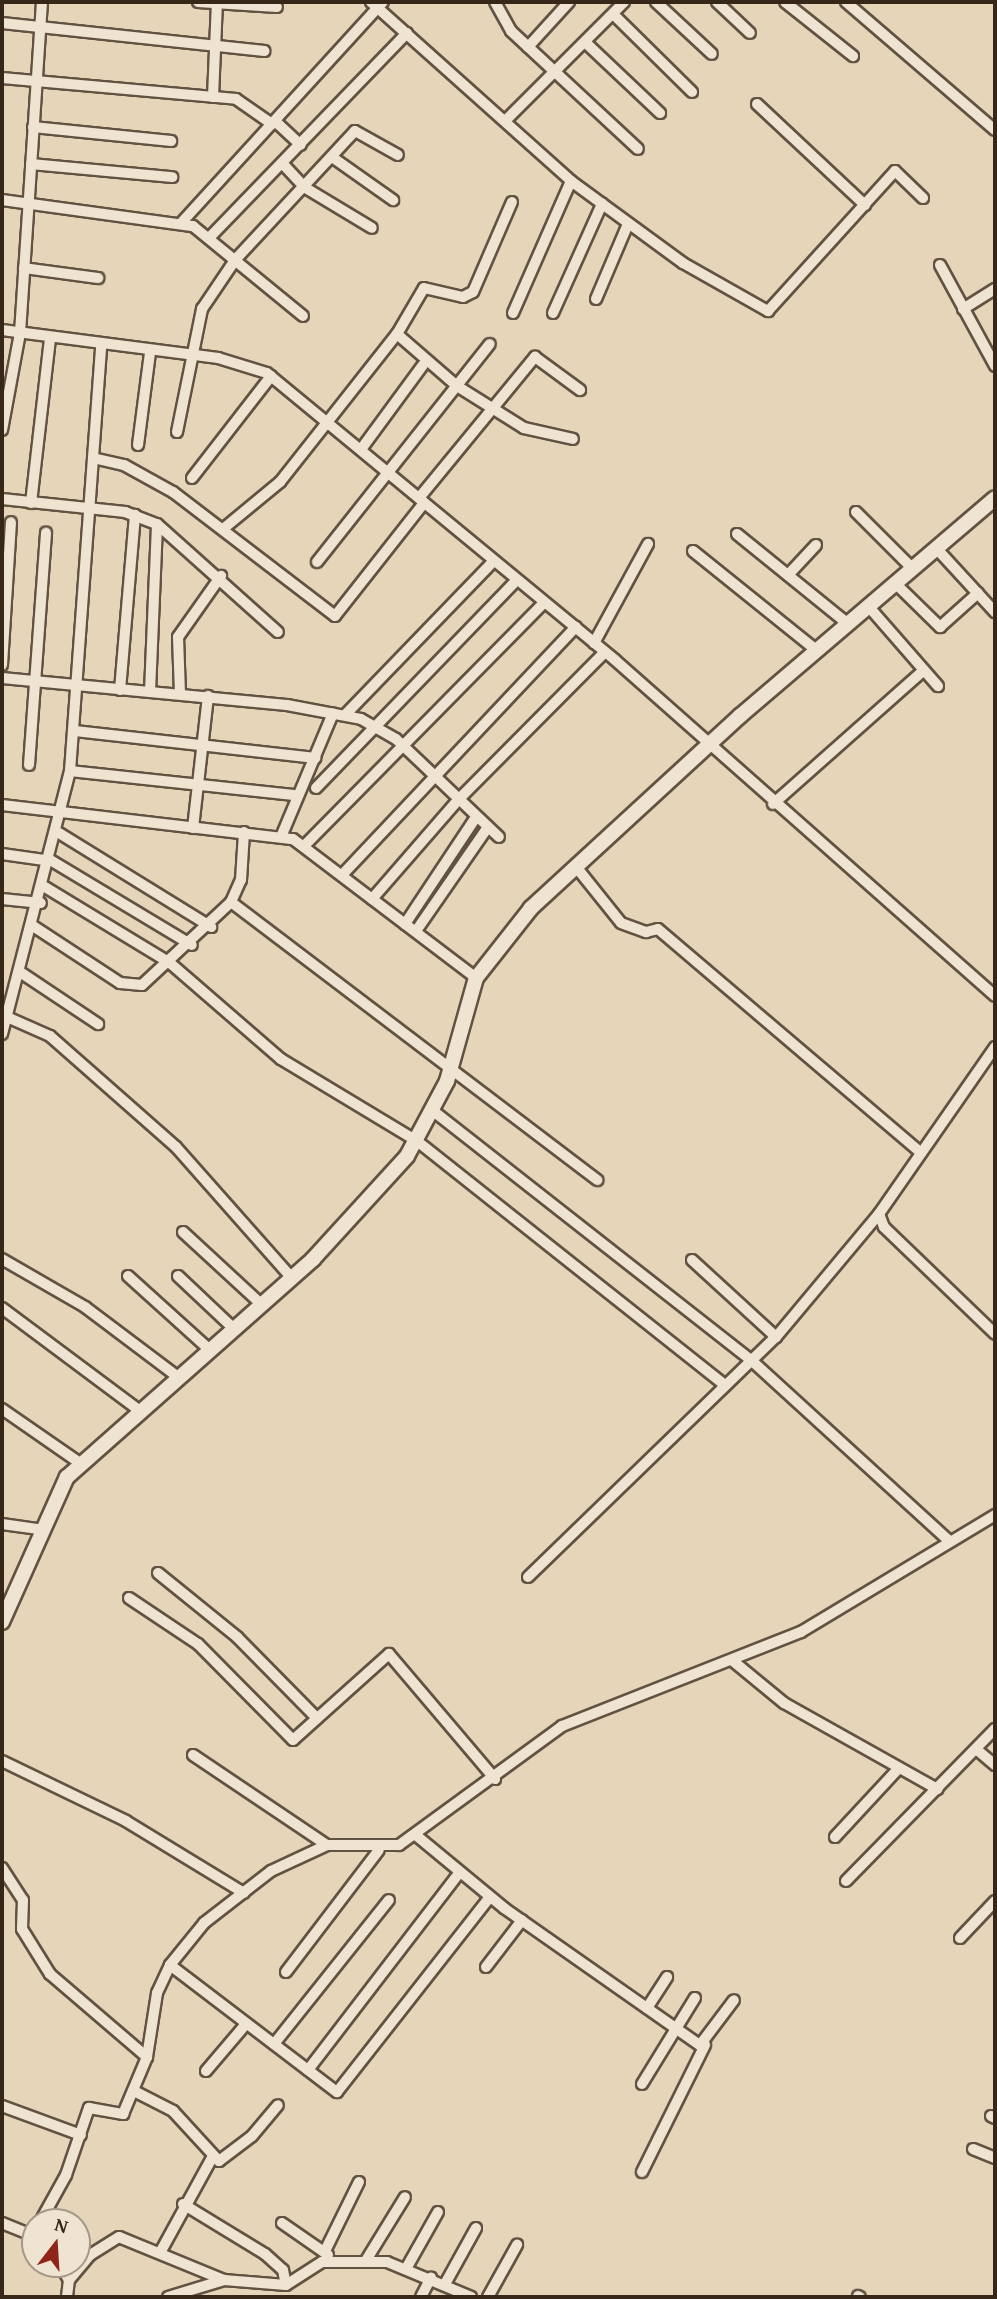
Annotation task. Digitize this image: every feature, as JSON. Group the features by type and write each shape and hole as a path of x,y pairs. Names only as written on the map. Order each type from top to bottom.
{"street":[{"path":"2,430 20,333 42,2"},
{"path":"198,2 277,7"},
{"path":"528,47 569,2"},
{"path":"506,120 557,74 624,2"},
{"path":"656,2 712,54"},
{"path":"716,2 750,33"},
{"path":"785,2 853,56"},
{"path":"846,2 995,131"},
{"path":"214,97 216,3"},
{"path":"182,222 377,4 571,181 628,224 768,311 897,171 923,198"},
{"path":"499,4 528,47 638,149"},
{"path":"613,14 692,92"},
{"path":"2,23 265,51"},
{"path":"209,238 407,33"},
{"path":"586,43 660,113"},
{"path":"2,78 246,102 301,145"},
{"path":"757,104 865,205"},
{"path":"33,127 171,141"},
{"path":"177,432 202,309 236,260 355,131 398,155"},
{"path":"332,157 393,200"},
{"path":"282,163 304,187 372,228"},
{"path":"31,164 172,177"},
{"path":"513,313 571,181"},
{"path":"2,200 182,222 209,238 303,316"},
{"path":"223,529 280,482 397,334 424,288 463,297 473,292 512,202"},
{"path":"552,313 602,204"},
{"path":"596,299 628,224"},
{"path":"940,265 995,366"},
{"path":"24,268 98,278"},
{"path":"963,309 995,289"},
{"path":"2,330 101,346 246,363 271,376 362,448 516,581 576,627 773,804 995,996"},
{"path":"397,334 457,387 524,428 573,439"},
{"path":"31,503 50,338"},
{"path":"317,562 392,474 490,344"},
{"path":"2,1034 64,814 80,685 101,346"},
{"path":"138,446 150,352"},
{"path":"93,458 144,475 223,529 282,581 335,616 534,357 580,390"},
{"path":"362,448 423,365"},
{"path":"192,478 271,376"},
{"path":"2,1622 39,1529 80,1463 291,1278 366,1207 416,1140 452,1068 476,978 531,908 708,746 995,498"},
{"path":"2,499 135,515 157,524 220,576 278,632"},
{"path":"856,512 912,568"},
{"path":"120,690 135,515"},
{"path":"2,665 11,522"},
{"path":"150,692 157,524"},
{"path":"30,765 46,533"},
{"path":"737,534 848,624"},
{"path":"594,643 648,544"},
{"path":"788,575 816,545"},
{"path":"937,549 995,612"},
{"path":"693,551 817,650"},
{"path":"345,715 493,562"},
{"path":"180,694 178,637 220,576"},
{"path":"316,788 372,725 516,581"},
{"path":"896,584 940,627 978,593"},
{"path":"305,845 544,603"},
{"path":"869,607 938,686"},
{"path":"342,875 433,773 576,627"},
{"path":"372,899 459,799 605,652"},
{"path":"773,804 923,671"},
{"path":"2,678 208,696 345,715 372,725 404,746 499,837"},
{"path":"193,828 208,696"},
{"path":"281,836 294,795 315,758 333,713"},
{"path":"75,731 315,758"},
{"path":"70,771 294,795"},
{"path":"2,805 281,836 305,845 476,978"},
{"path":"405,924 476,817"},
{"path":"416,931 488,827"},
{"path":"33,926 128,986 142,985 192,945 231,902 241,880 244,832"},
{"path":"59,833 211,927"},
{"path":"2,854 52,861 192,945"},
{"path":"576,868 621,923 646,932 658,929 919,1151"},
{"path":"45,887 170,963 264,1047 416,1140 725,1385"},
{"path":"2,898 41,903"},
{"path":"231,902 597,1180"},
{"path":"20,972 98,1024"},
{"path":"7,1017 50,1037 176,1147 291,1278"},
{"path":"528,1577 776,1337 878,1214 919,1151 995,1047"},
{"path":"432,1110 751,1360 948,1540"},
{"path":"878,1214 884,1227 995,1334"},
{"path":"183,1232 261,1304"},
{"path":"2,1259 85,1307 178,1377"},
{"path":"692,1260 776,1337"},
{"path":"128,1276 210,1350"},
{"path":"178,1276 233,1328"},
{"path":"2,1308 139,1410"},
{"path":"2,1409 80,1463"},
{"path":"47,2208 81,2135 89,2108 120,2117 134,2091 147,2057 157,1993 170,1965 204,1923 281,1863 327,1845 379,1850 417,1836 562,1726 733,1661 837,1613 948,1540 990,1517 995,1528"},
{"path":"2,1524 39,1529"},
{"path":"158,1573 237,1637 317,1718"},
{"path":"129,1598 198,1644 293,1740 389,1654 495,1779"},
{"path":"733,1661 784,1703 937,1789"},
{"path":"846,1881 995,1729"},
{"path":"976,1749 995,1765"},
{"path":"193,1755 327,1845"},
{"path":"2,1762 126,1821 244,1893"},
{"path":"835,1837 899,1768"},
{"path":"417,1836 490,1897 647,2008 705,2045"},
{"path":"286,1972 379,1850"},
{"path":"2,1868 23,1900 22,1929 50,1974 147,2057"},
{"path":"308,2070 459,1873"},
{"path":"170,1965 337,2092 490,1897"},
{"path":"274,2044 389,1900"},
{"path":"960,1938 995,1901"},
{"path":"486,1967 522,1920"},
{"path":"647,2008 667,1977"},
{"path":"642,2084 695,1998"},
{"path":"642,2172 705,2045 734,2000"},
{"path":"206,2071 246,2024"},
{"path":"134,2091 173,2111 213,2156 223,2161 241,2146 278,2105"},
{"path":"2,2106 81,2135"},
{"path":"973,2149 995,2158"},
{"path":"161,2250 183,2204 213,2156"},
{"path":"325,2251 359,2182"},
{"path":"365,2262 405,2197"},
{"path":"183,2204 265,2254 283,2270 286,2285"},
{"path":"407,2267 438,2212"},
{"path":"282,2223 325,2251 335,2262"},
{"path":"2,2224 21,2231"},
{"path":"445,2284 476,2228"},
{"path":"67,2297 68,2280 90,2255 119,2237 161,2250 224,2280 286,2285 311,2267 335,2262 365,2262 407,2267 471,2297"},
{"path":"488,2297 517,2245"},
{"path":"421,2297 430,2277"},
{"path":"168,2297 224,2280"}]}
